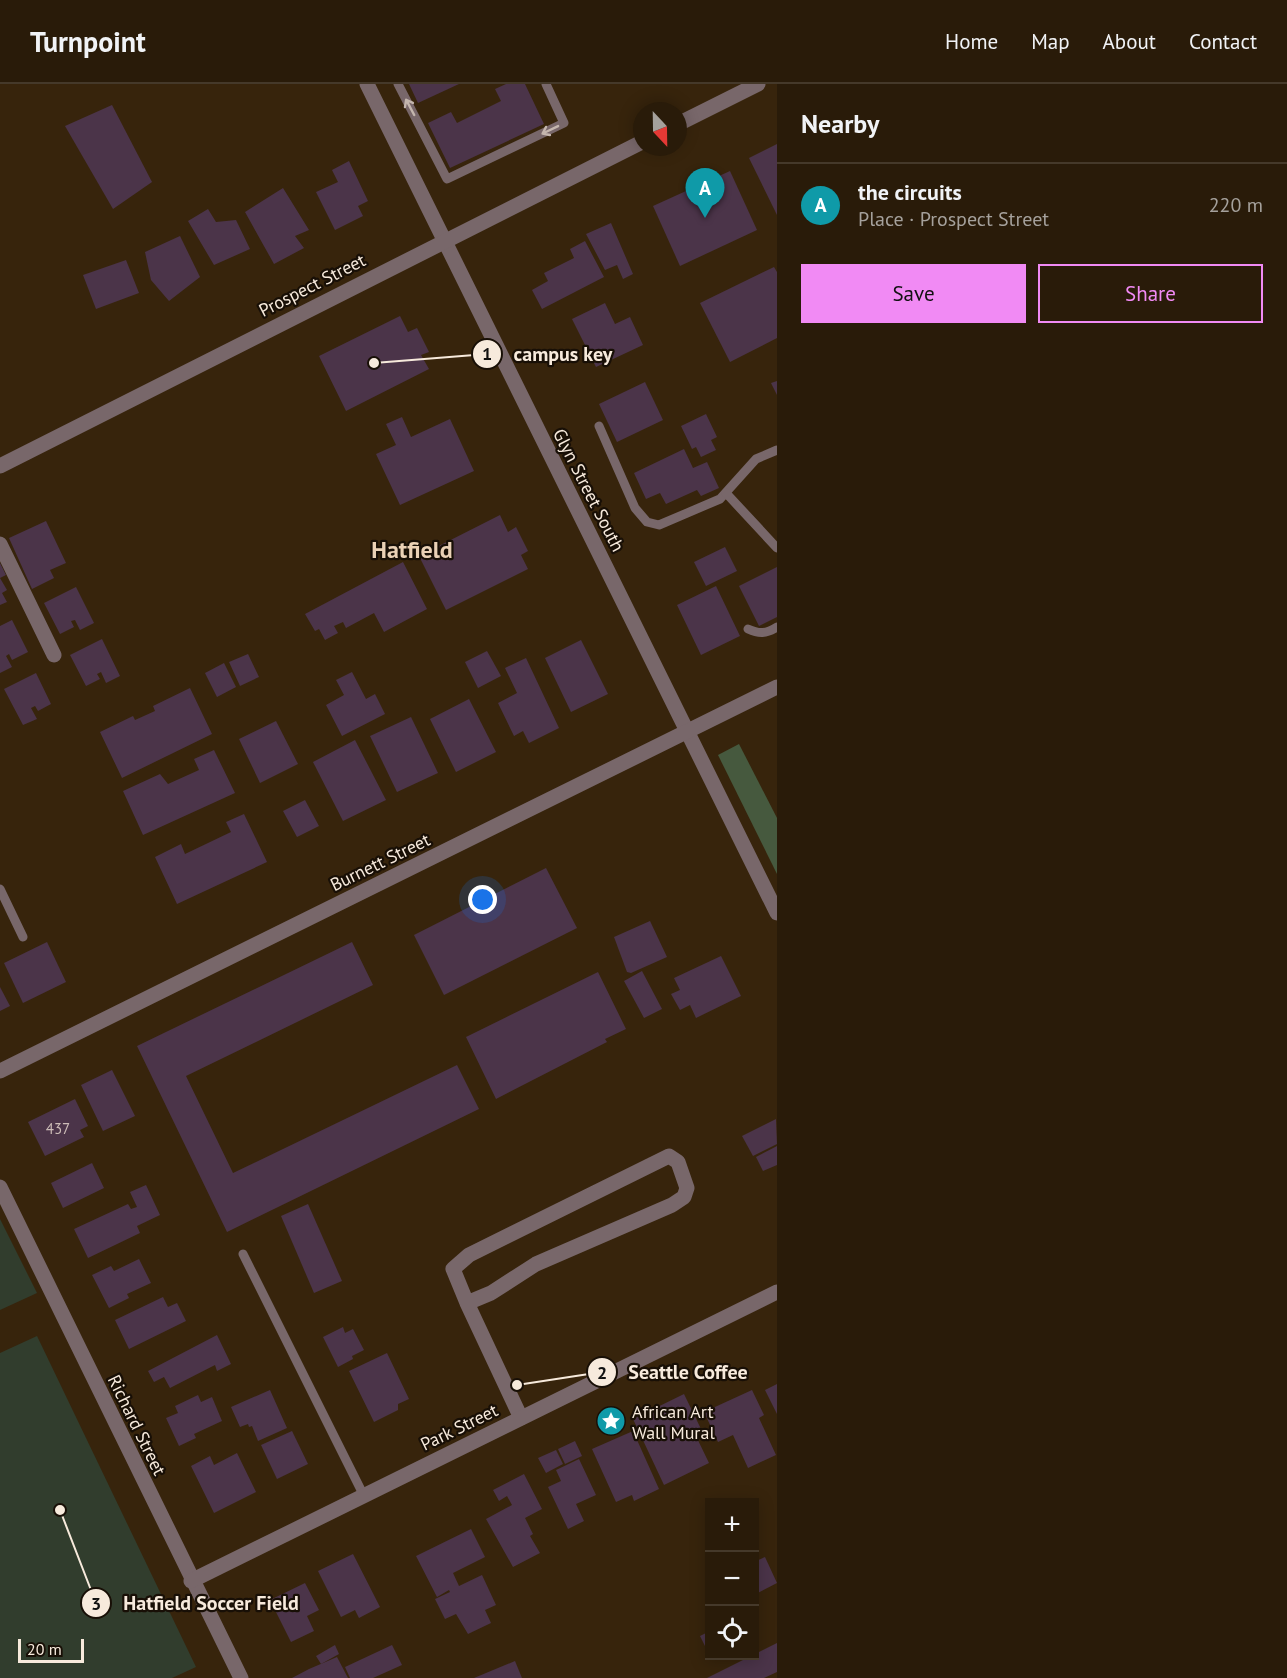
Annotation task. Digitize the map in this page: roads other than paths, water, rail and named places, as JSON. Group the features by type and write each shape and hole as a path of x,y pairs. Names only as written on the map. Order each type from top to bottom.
{"street":[{"name":"Glyn Street South","path":"367,84 442,241 777,913"},
{"path":"687,120 758,84"},
{"name":"Prospect Street","path":"0,466 633,146"},
{"path":"0,544 54,655"},
{"name":"Burnett Street","path":"0,1071 777,687"},
{"path":"467,1303 490,1293 536,1264 672,1205 684,1197 687,1188 678,1162 669,1156 469,1255 453,1269 467,1303 522,1419"},
{"name":"Richard Street","path":"0,1187 240,1678"},
{"name":"Park Street","path":"191,1581 777,1292"}],"lane":[{"path":"398,84 447,179 564,123 546,84"},
{"path":"599,426 634,508 647,522 659,525 720,499 756,459 777,450"},
{"path":"726,493 777,548"},
{"path":"748,630 757,634 768,633 777,627"},
{"path":"0,889 23,937"},
{"path":"243,1254 364,1496"}],"place":[{"name":"the circuits","path":"705,218"},
{"name":"campus key","path":"374,363"},
{"name":"Seattle Coffee","path":"517,1385"},
{"name":"African Art Wall Mural","path":"611,1421"},
{"name":"Hatfield Soccer Field","path":"60,1510"}],"district":[{"name":"Hatfield","path":"412,549"}]}
